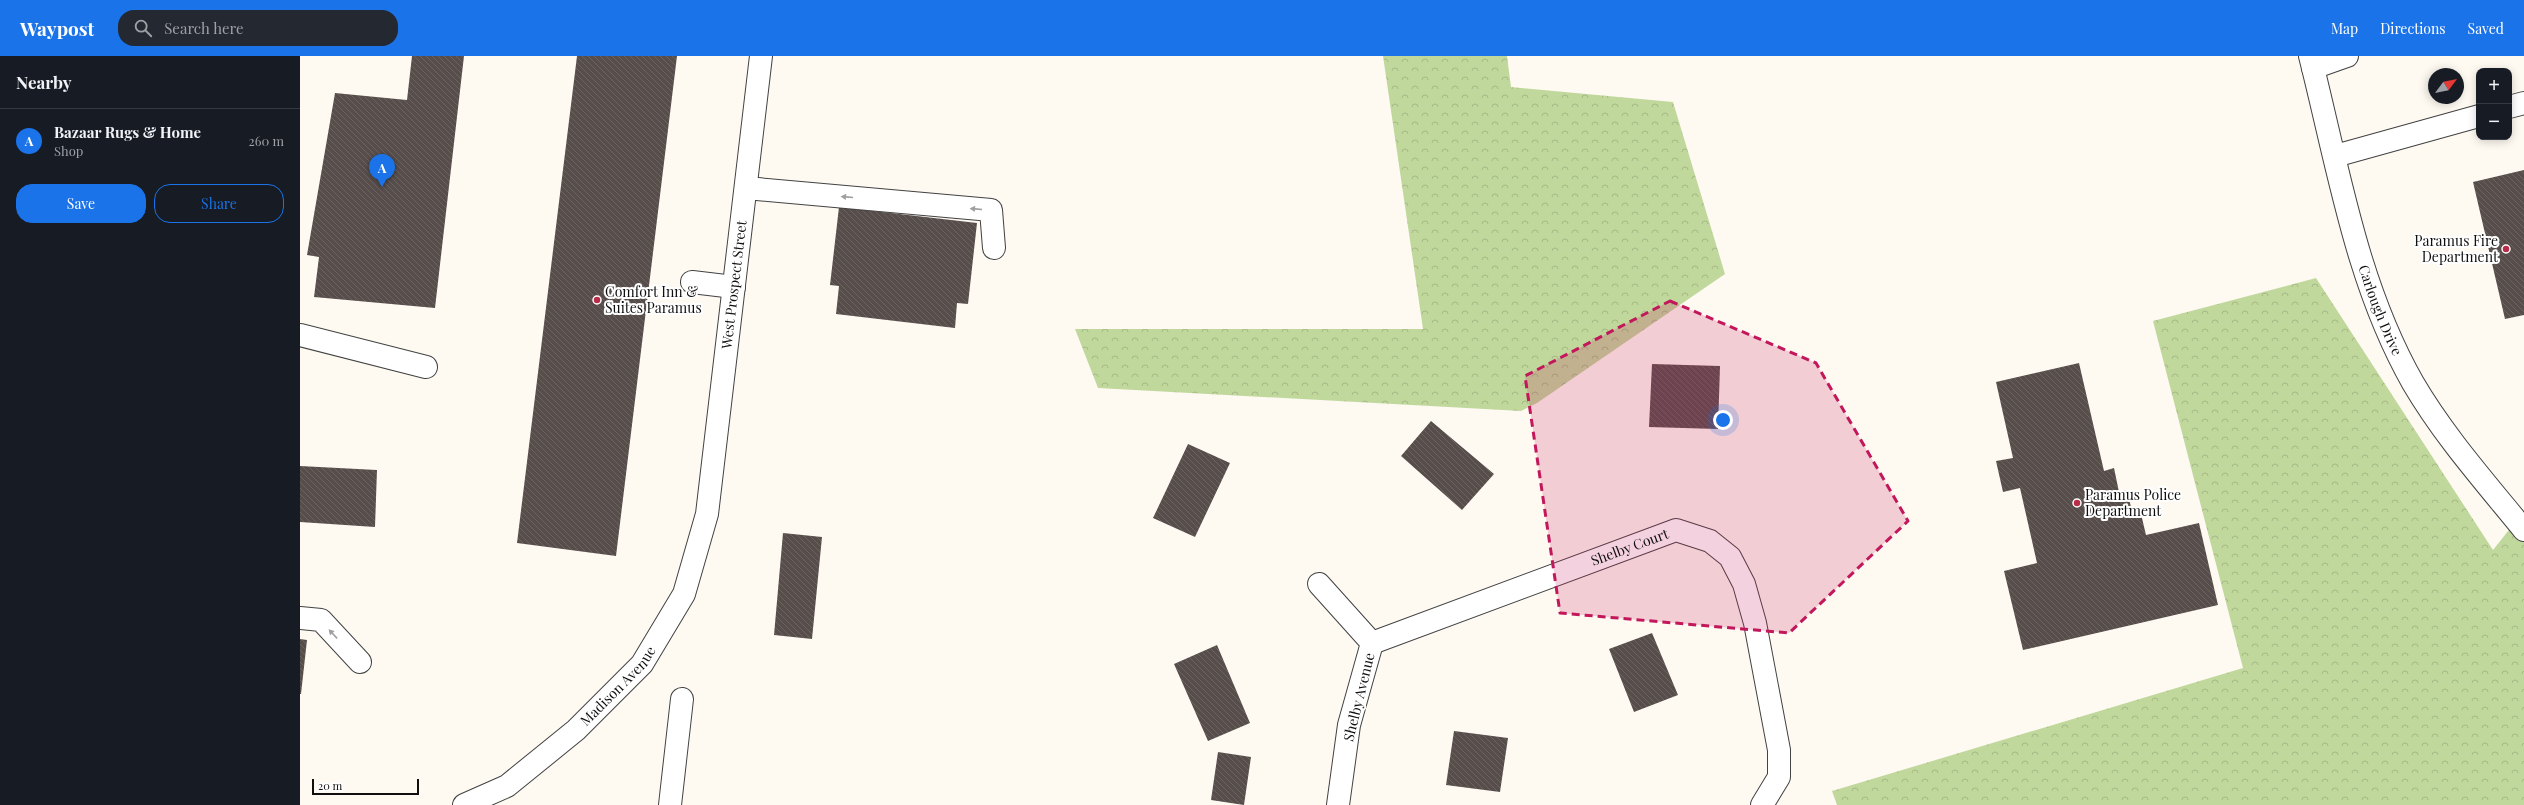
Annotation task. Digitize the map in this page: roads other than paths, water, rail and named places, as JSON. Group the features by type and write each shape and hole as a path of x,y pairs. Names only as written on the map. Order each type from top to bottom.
{"street":[{"name":"West Prospect Street","path":"707,514 761,56"},
{"path":"2312,62 2347,56"},
{"name":"Carlough Drive","path":"2312,62 2360,258 2381,317 2413,382 2447,435 2524,530"},
{"path":"2512,106 2524,103"},
{"path":"2335,156 2476,117"},
{"path":"746,188 991,210 994,248"},
{"path":"692,282 734,287"},
{"path":"300,335 426,367"},
{"name":"Madison Avenue","path":"464,805 507,786 576,730 642,664 684,594 707,514"},
{"name":"Shelby Court","path":"1372,643 1676,530 1710,541 1730,557 1744,584 1755,623 1779,750 1779,777 1762,805"},
{"name":"Shelby Avenue","path":"1319,584 1372,643 1350,725 1338,805"},
{"path":"300,618 321,620 360,662"},
{"path":"670,805 682,699"}],"place":[{"name":"Bazaar Rugs & Home","path":"382,187"},
{"name":"Paramus Fire Department","path":"2506,249"},
{"name":"Comfort Inn & Suites Paramus","path":"597,300"},
{"name":"Paramus Police Department","path":"2077,503"}]}
